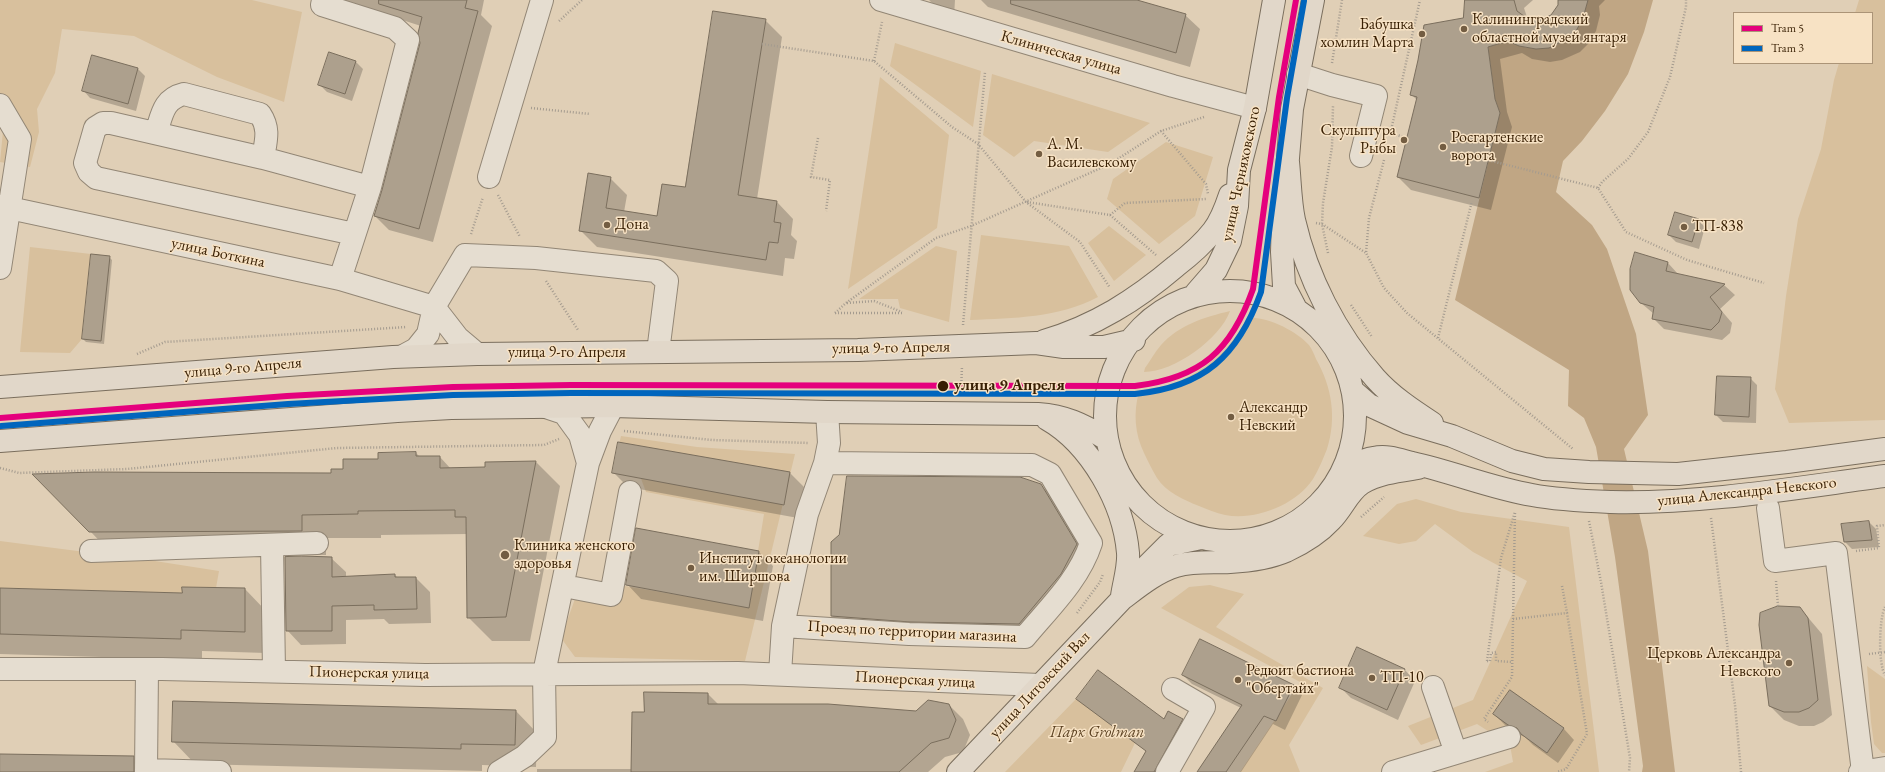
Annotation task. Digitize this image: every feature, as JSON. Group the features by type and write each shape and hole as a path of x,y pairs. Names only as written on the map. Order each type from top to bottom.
{"main road":[{"name":"улица Черняховского","path":"1196,293 1216,270 1230,241 1237,206 1239,170 1248,106 1274,0"},
{"path":"1295,307 1284,286 1282,252 1292,109 1313,0"},
{"path":"1288,162 1294,219 1313,280 1330,314 1375,378 1392,395 1452,436"},
{"path":"1036,343 1065,335 1103,318 1142,294 1175,267 1214,230 1227,204 1239,170"},
{"path":"1202,538 1175,529 1158,520 1136,500 1124,483 1105,438 1106,386 1116,365 1134,340 1165,313 1196,293 1226,291 1268,296 1295,307 1320,328 1335,346 1353,391 1354,420 1351,444 1335,484"},
{"name":"улица 9-го Апреля","path":"0,387 403,356 858,350 1036,343 1064,347 1104,347 1134,340"},
{"name":"улица Александра Невского","path":"1353,391 1369,405 1408,423 1452,436 1512,461 1544,468 1589,472 1678,474 1885,449"},
{"path":"0,441 344,414 451,408 543,406 613,406 828,412 1058,415 1082,424 1105,438"},
{"path":"1038,414 1057,425 1086,453 1098,471 1122,516 1128,555 1122,599"},
{"name":"улица Александра Невского","path":"1202,538 1239,540 1254,539 1278,532 1300,520 1357,462 1374,457 1389,457 1429,466 1506,490 1537,496 1588,510 1694,500 1885,476"},
{"path":"1122,599 1150,578 1175,566 1197,562 1231,562 1259,559 1286,551 1311,537 1332,520 1353,490 1363,483 1391,472 1429,466"},
{"name":"улица Литовский Вал","path":"1122,599 1139,536 1136,500"},
{"name":"улица Литовский Вал","path":"958,772 1122,599 1147,566 1168,545 1202,538"}],"street":[{"path":"323,0 322,5 395,28 408,40 370,187 340,279"},
{"path":"488,177 542,0"},
{"name":"Клиническая улица","path":"881,0 1248,106"},
{"path":"1298,74 1332,85 1376,96 1361,156"},
{"path":"156,133 167,102 175,96 184,94 260,114 265,122 267,132 263,158"},
{"path":"0,106 20,139 4,207 0,268"},
{"path":"354,234 96,178 89,172 85,163 95,128 103,123 111,123 263,158 370,187"},
{"name":"улица Боткина","path":"4,207 340,279 434,307"},
{"path":"403,356 416,349 428,334 434,307 465,255 536,258 656,271 667,280 658,352"},
{"path":"434,307 458,338 477,354"},
{"path":"543,406 564,413 578,432 588,463"},
{"path":"499,772 525,756 545,737 544,673 564,586 588,463 600,431 613,406"},
{"path":"785,674 783,626 807,514 827,453 828,412"},
{"name":"Проезд по территории магазина","path":"783,626 909,634 1025,637 1075,576 1086,559 1092,544 1050,474 1032,465 827,453"},
{"path":"564,586 611,595 630,492"},
{"path":"1768,508 1775,561 1836,553 1863,772"},
{"path":"91,551 317,543"},
{"path":"272,545 274,671"},
{"name":"Пионерская улица","path":"0,669 147,669 425,675 738,672 1040,685"},
{"path":"147,669 146,771 220,772"},
{"path":"1433,687 1456,753"},
{"path":"1167,772 1204,707 1173,689"},
{"path":"1393,772 1509,737"},
{"path":"1860,772 1885,768"}],"path":[{"path":"1329,258 1322,224 1323,203 1332,147 1331,73 1342,0"},
{"path":"1389,140 1420,0"},
{"path":"1598,188 1602,182 1628,159 1648,132 1670,77 1686,7 1686,0"},
{"path":"874,61 879,39"},
{"path":"762,44 874,61 952,127 978,144 1026,202 1080,242 1111,288"},
{"path":"960,413 962,346 985,72"},
{"path":"510,106 590,114"},
{"path":"846,303 874,301 904,313 835,313 846,303 936,238 971,226 1110,164 1161,131 1206,116"},
{"path":"1110,215 1125,203 1208,199 1206,184 1161,131"},
{"path":"1390,133 1406,138"},
{"path":"818,138 811,177 830,180 826,211"},
{"path":"1366,253 1368,218 1386,153"},
{"path":"1480,158 1598,188 1626,232 1687,260 1764,283"},
{"path":"465,255 488,177"},
{"path":"1438,338 1472,201"},
{"path":"1026,202 1110,215 1158,256"},
{"path":"1322,224 1366,253 1384,288 1406,313 1575,450"},
{"path":"1350,302 1376,344"},
{"path":"136,354 165,342 406,327 429,328"},
{"path":"600,431 618,431 712,440 827,453"},
{"path":"0,468 19,473 127,469 337,448 544,445 578,432"},
{"path":"1588,510 1630,758 1629,772"},
{"path":"1509,737 1484,719 1512,677 1515,512 1501,558 1487,661 1490,661 1491,653 1496,652 1496,661 1512,662"},
{"path":"1711,516 1735,705 1741,772"},
{"path":"1836,553 1879,548 1877,526 1885,526"},
{"path":"1557,772 1566,769 1588,734 1562,586"},
{"path":"1885,607 1880,627 1881,653 1885,675"},
{"path":"1513,619 1567,613"}],"green space":[{"path":"0,0 252,0 302,12 284,102 217,77 134,36 62,29 55,73 37,109 39,132 30,167 0,162 3,131 0,128"},
{"path":"1859,0 1885,0 1885,420 1789,423 1775,389 1786,296 1798,219 1821,149 1834,80 1839,64 1873,64 1873,12 1855,12"},
{"path":"895,43 981,71 973,127 890,66"},
{"path":"992,74 1150,123 1108,152 1034,141 1014,157 983,135"},
{"path":"880,77 949,135 937,228 848,289"},
{"path":"1166,142 1213,157 1195,216 1159,244 1107,199 1113,179"},
{"path":"1109,226 1146,255 1114,281 1088,243"},
{"path":"981,235 1069,246 1098,297 1067,309 1036,316 970,320"},
{"path":"936,246 957,251 949,322 900,308 898,299 859,299"},
{"path":"30,247 91,254 82,339 70,353 20,352"},
{"path":"1230,311 1225,322 1217,332 1194,352 1169,366 1156,371 1144,372 1145,368 1159,348 1176,332 1202,319"},
{"path":"1247,318 1263,319 1280,325 1297,334 1309,345 1326,381 1331,403 1332,426 1327,449 1319,468 1306,488 1286,503 1274,509 1249,516 1237,516 1225,515 1199,506 1181,498 1161,483 1155,475 1141,446 1137,431 1136,408 1139,392 1146,389 1169,385 1182,380 1205,367 1215,359 1233,340"},
{"path":"621,436 697,447 795,454 745,661 575,657 561,638 581,582 590,580 749,607 764,514 646,492 638,471 614,465"},
{"path":"1416,499 1461,512 1569,527 1599,772 1485,772 1513,762 1510,745 1477,724 1421,745 1408,726 1473,700 1527,581 1473,552 1435,524 1416,541 1399,544 1363,536 1397,504"},
{"path":"0,541 155,561 219,571 216,588 182,587 182,593 0,588"},
{"path":"1210,585 1244,594 1216,627 1323,688 1289,745 1300,772 1240,772 1300,682 1161,608 1189,587"},
{"path":"1867,666 1885,679 1885,753 1882,753 1874,744"},
{"name":"Парк Grolman","path":"1098,670 1157,714 1135,743 1121,772 1005,772 1076,699"}],"shaded area":[{"path":"1587,0 1653,0 1644,32 1628,74 1605,111 1582,141 1563,161 1556,192 1592,225 1607,249 1636,334 1648,415 1624,449 1648,551 1675,772 1642,772 1643,766 1615,557 1596,447 1584,418 1568,406 1569,370 1455,300 1500,113 1495,99 1488,47 1508,41 1535,49 1560,43 1570,36 1578,27 1584,15"}],"building":[{"path":"379,0 467,0 465,8 478,11 419,229 374,216 420,43 418,33 422,17 379,4"},
{"path":"1011,0 1137,0 1186,14 1176,53 1011,4"},
{"path":"1465,0 1514,0 1517,11 1528,19 1540,20 1551,15 1558,5 1558,0 1588,0 1583,18 1576,31 1567,39 1549,48 1536,49 1519,46 1508,41 1488,47 1495,99 1500,113 1479,198 1397,177 1417,97 1410,95 1424,25 1463,18"},
{"path":"713,11 766,19 738,195 777,201 774,222 781,223 778,243 769,242 766,260 579,231 588,173 611,177 606,208 657,216 662,184 685,187"},
{"path":"329,52 356,61 345,94 318,85"},
{"path":"92,55 138,68 128,104 82,91"},
{"name":"ТП-838","path":"1675,212 1699,219 1692,242 1668,235"},
{"path":"1635,252 1668,262 1666,271 1725,284 1710,297 1722,312 1719,322 1711,330 1652,319 1654,307 1640,303 1630,290 1630,269"},
{"path":"91,254 110,256 101,341 82,339"},
{"path":"1717,376 1751,377 1749,417 1715,415"},
{"path":"618,442 790,472 784,505 612,473"},
{"path":"416,452 416,456 440,456 440,468 485,467 485,462 536,461 506,617 467,618 466,517 455,517 455,510 358,511 358,514 302,515 302,531 89,532 32,474 94,472 331,473 331,469 343,469 343,459 378,459 378,453"},
{"path":"847,476 1020,477 1041,484 1077,544 1061,574 1019,624 910,622 831,616 831,542 839,535"},
{"path":"1869,521 1872,540 1844,542 1841,524"},
{"name":"Институт океанологии им. Ширшова","path":"636,528 759,551 749,608 626,585"},
{"path":"285,557 332,557 332,577 395,574 395,577 416,577 417,609 374,610 374,605 332,606 332,631 286,631"},
{"path":"182,587 245,588 245,632 181,630 181,639 0,634 0,588 182,593"},
{"name":"Церковь Александра Невского","path":"1778,606 1800,607 1808,618 1818,700 1809,708 1799,712 1784,712 1769,706 1759,625 1760,613"},
{"name":"Редюит бастиона \"Обертайх\"","path":"1200,639 1294,685 1276,721 1264,716 1226,772 1197,772 1242,705 1182,675"},
{"name":"ТП-10","path":"1357,647 1405,669 1387,710 1339,688"},
{"path":"1098,670 1164,719 1168,711 1183,719 1154,772 1134,772 1146,751 1076,699"},
{"path":"1510,690 1564,728 1547,753 1521,734 1517,728 1508,725 1493,714"},
{"path":"644,692 708,693 708,704 828,704 916,711 928,700 949,704 956,720 949,738 931,743 899,772 631,772 632,712 644,712"},
{"path":"173,701 516,710 515,745 461,744 461,749 172,742"},
{"path":"0,754 134,756 134,772 0,772"}],"tram line":[{"name":"5","path":"0,418 287,396 453,387 571,385 1135,386 1158,382 1178,376 1196,368 1210,358 1223,345 1235,329 1253,289 1279,97 1296,0"},
{"name":"3","path":"1,426 288,404 453,395 571,393 1135,394 1181,384 1199,376 1229,351 1241,334 1252,314 1261,292 1287,98 1304,1"}],"place":[{"name":"Калининградский областной музей янтаря","path":"1464,29"},
{"name":"Бабушка хомлин Марта","path":"1422,34"},
{"name":"Скульптура Рыбы","path":"1404,140"},
{"name":"Росгартенские ворота","path":"1443,147"},
{"name":"А. М. Василевскому","path":"1039,154"},
{"name":"Дона","path":"607,225"},
{"name":"ТП-838","path":"1684,227"},
{"name":"улица 9 Апреля","path":"943,386"},
{"name":"Александр Невский","path":"1231,417"},
{"name":"Клиника женского здоровья","path":"505,555"},
{"name":"Институт океанологии им. Ширшова","path":"691,568"},
{"name":"Церковь Александра Невского","path":"1789,663"},
{"name":"ТП-10","path":"1372,678"},
{"name":"Редюит бастиона \"Обертайх\"","path":"1238,680"}]}
